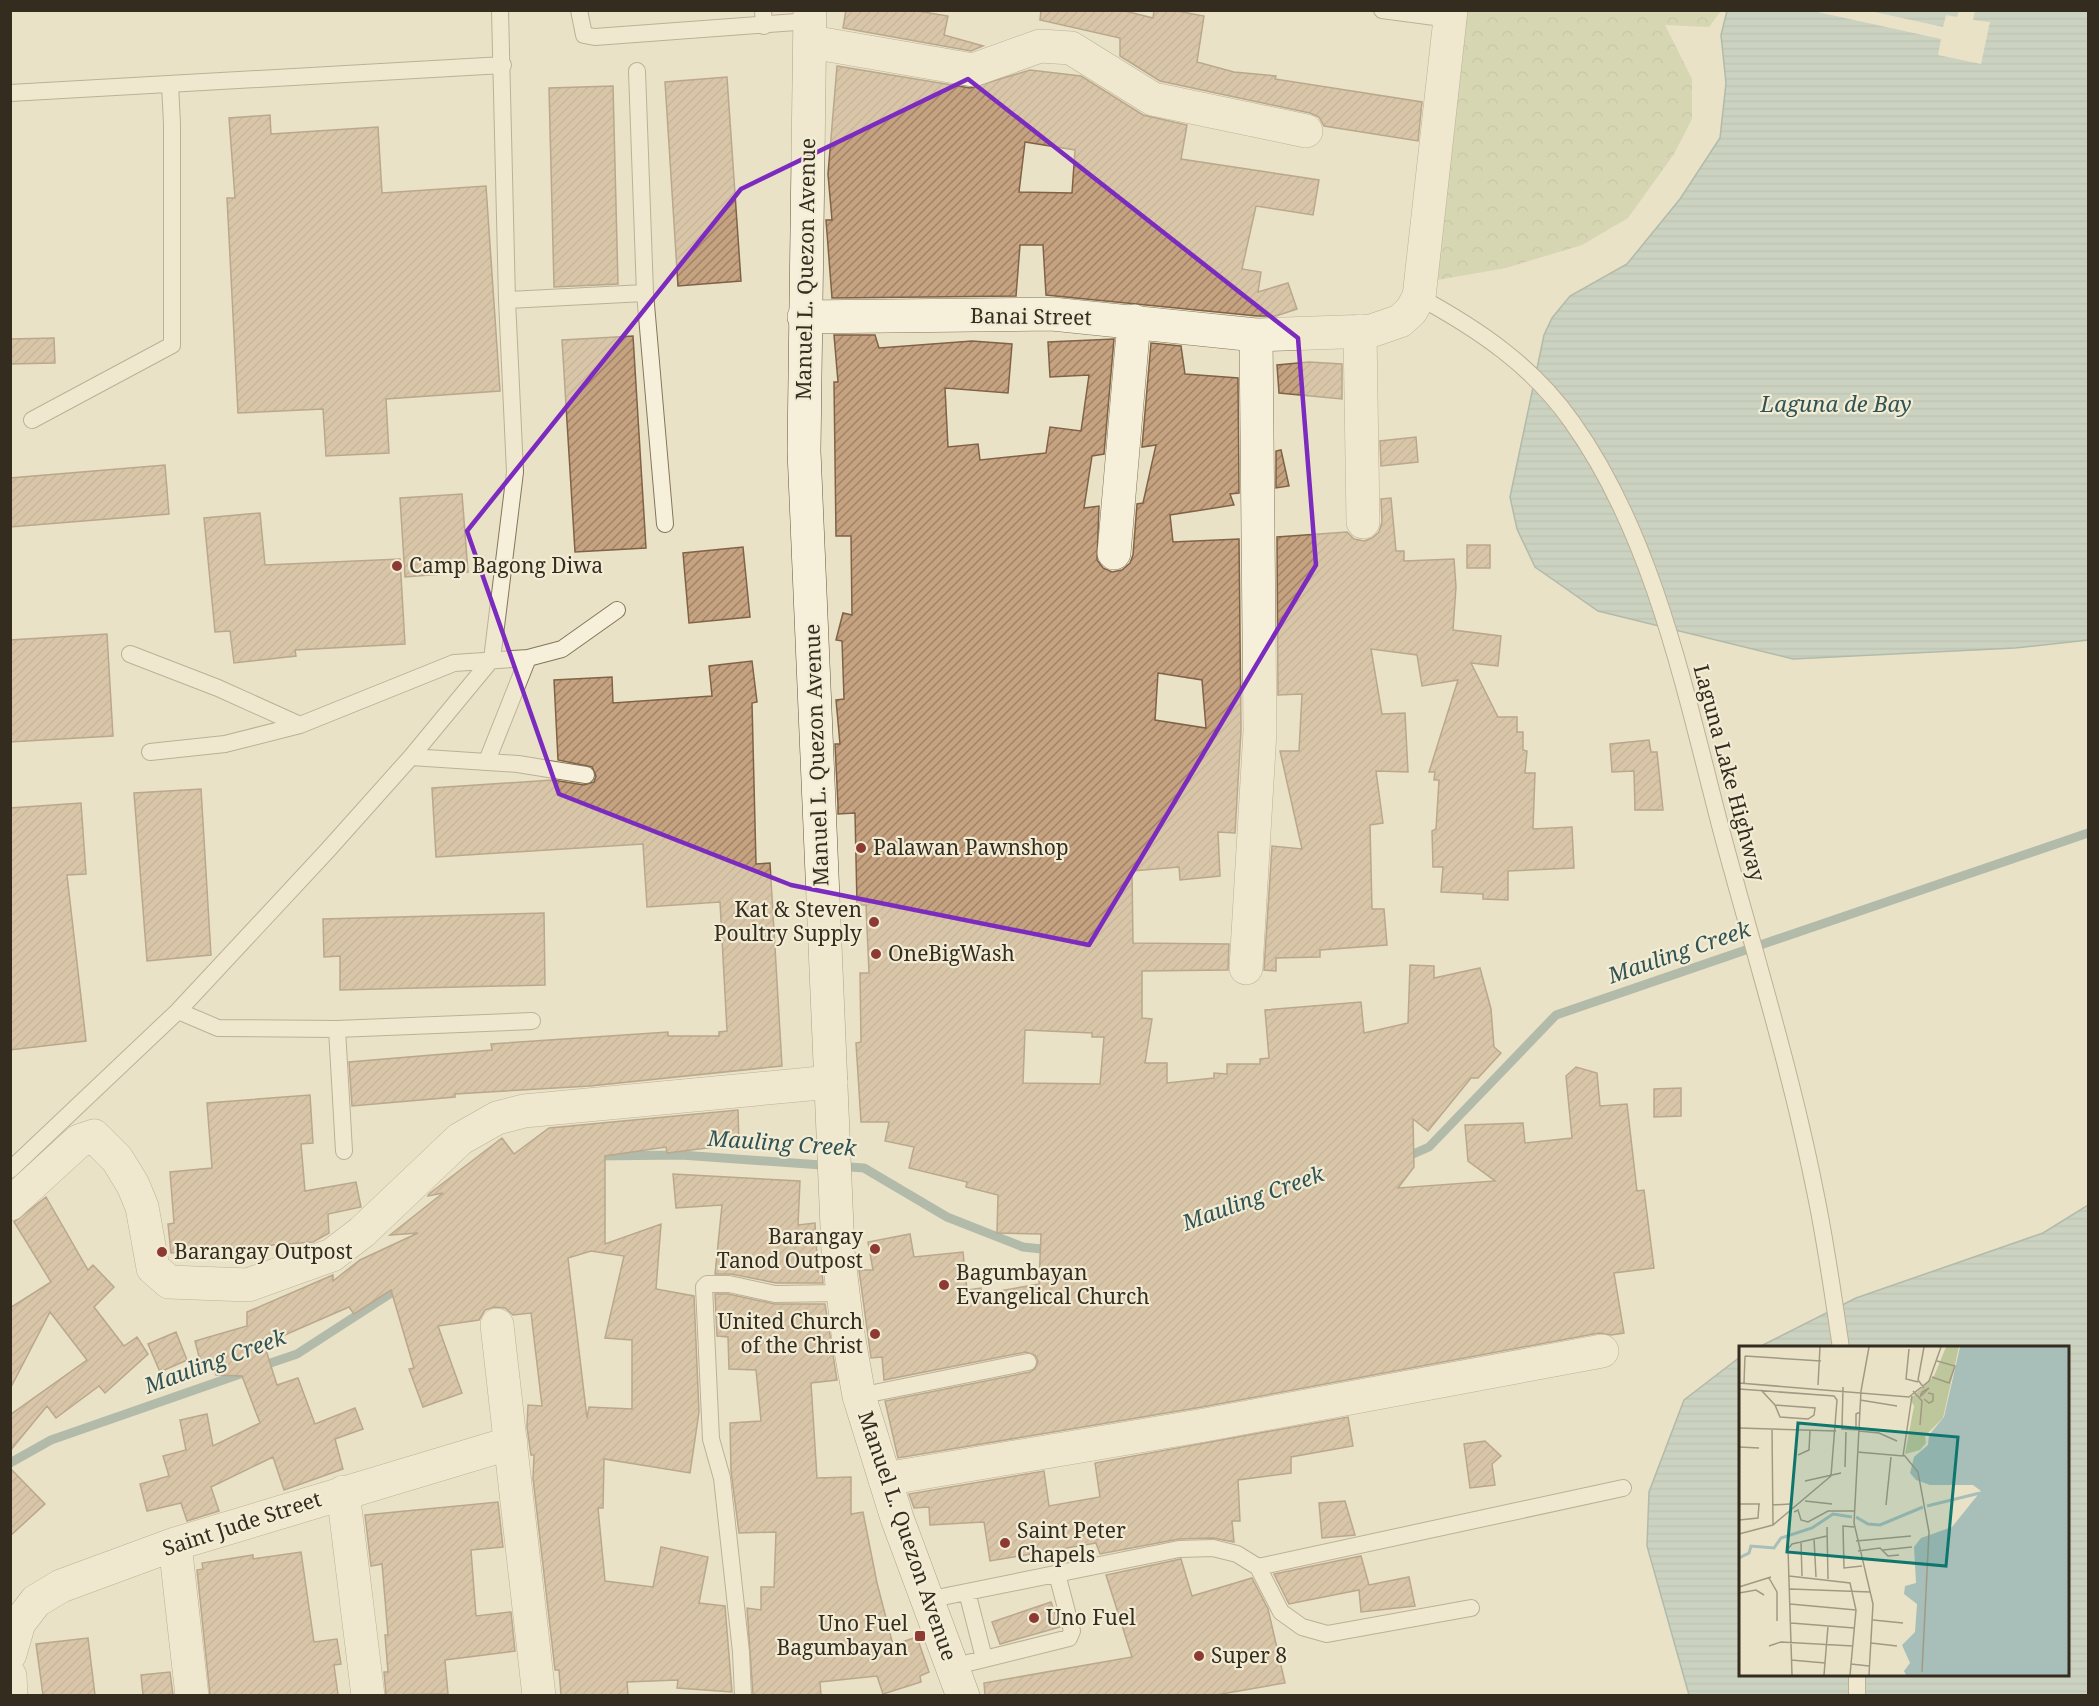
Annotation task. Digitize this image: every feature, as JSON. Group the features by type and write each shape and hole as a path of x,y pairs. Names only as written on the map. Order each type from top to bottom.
{"street":[{"path":"1419,297 1450,15"},
{"path":"810,25 973,70 1040,46 1071,48 1153,99 1306,131"},
{"name":"Manuel L. Quezon Avenue","path":"810,25 804,317 804,451 831,1090 843,1293 859,1396 885,1479 957,1681"},
{"name":"Banai Street","path":"804,317 1052,314 1256,335 1371,331 1400,321 1411,311 1419,297"},
{"path":"1114,553 1134,321"},
{"path":"1360,331 1363,522"},
{"path":"1246,968 1260,731 1256,335"},
{"path":"10,1204 79,1141 94,1136 117,1159 133,1185 142,1208 153,1268 169,1282 248,1285 332,1255 362,1232 460,1139 497,1118 524,1111 831,1090"},
{"path":"497,1325 539,1695"},
{"path":"885,1479 1205,1425 1602,1351"},
{"name":"Saint Jude Street","path":"10,1654 19,1623 36,1601 61,1586 175,1544 511,1443"},
{"path":"343,1492 368,1695"},
{"path":"175,1544 192,1695"},
{"path":"10,1676 11,1695"}],"lane":[{"path":"10,1170 178,1011 411,756 492,659 515,472 507,300 500,10"},
{"path":"579,10 584,34 595,37 763,18 810,25"},
{"path":"1382,10 1450,15"},
{"path":"10,93 503,65"},
{"path":"636,71 645,293 665,524"},
{"path":"32,420 172,345 170,84"},
{"path":"507,300 645,293"},
{"name":"Laguna Lake Highway","path":"1419,297 1486,337 1519,363 1542,386 1572,421 1620,500 1638,544 1678,668 1775,1028 1815,1189 1841,1346"},
{"path":"150,752 225,744 300,725 454,663 528,658 562,649 617,610"},
{"path":"130,654 218,688 300,725"},
{"path":"487,761 528,658"},
{"path":"411,756 487,761 586,775"},
{"path":"178,1011 218,1028 337,1029 532,1021"},
{"path":"337,1029 344,1151"},
{"path":"742,1695 741,1652 722,1478 711,1439 704,1287 707,1284 721,1283 775,1294 843,1293"},
{"path":"859,1396 1028,1362"},
{"path":"1258,1567 1623,1488"},
{"path":"927,1600 1179,1549 1213,1548 1237,1554 1258,1567 1281,1612 1302,1627 1327,1634 1471,1608"},
{"path":"957,1681 984,1658 1061,1642 1069,1638 1072,1631 1057,1574"},
{"path":"967,1592 984,1658"},
{"path":"1857,1676 1857,1695"}],"highlighted area":[{"path":"968,79 1298,338 1316,565 1089,945 791,885 559,794 467,531 741,189"}],"green space":[{"path":"1455,11 1721,11 1709,27 1665,25 1692,79 1692,119 1674,154 1628,218 1582,245 1506,268 1426,282"}],"water":[{"name":"Laguna de Bay","path":"1727,11 2088,11 2088,640 2015,648 1793,659 1598,611 1535,567 1517,529 1510,497 1544,335 1552,318 1570,296 1627,264 1680,199 1720,138 1726,83 1721,35"},
{"path":"2088,1205 2088,1695 1689,1695 1647,1546 1649,1492 1684,1400 1739,1358 1739,1676 2069,1676 2069,1346 1761,1346 1856,1298 2043,1233"}],"pier":[{"path":"1813,11 1870,11 1943,27 1946,15 1957,17 1959,11 1975,11 1973,20 1990,22 1981,64 1938,55 1941,39"}],"building":[{"path":"846,10 912,10 948,16 944,35 983,46 971,51 843,28"},
{"path":"1041,10 1121,10 1153,18 1154,10 1172,10 1204,16 1197,62 1234,72 1276,76 1275,79 1422,102 1418,141 1324,126 1319,117 1310,113 1160,81 1120,56 1120,38 1040,20"},
{"path":"837,66 970,88 1030,70 1081,76 1143,115 1187,125 1181,159 1319,180 1313,215 1256,206 1242,269 1261,272 1258,292 1288,283 1297,309 1276,316 1257,316 1046,295 1043,245 1020,245 1016,296 832,298 826,220 832,220 828,174","holes":["1025,142 1075,150 1072,193 1019,192"]},
{"path":"727,77 741,281 678,286 665,82"},
{"path":"613,86 618,284 554,287 549,88"},
{"path":"270,115 271,134 378,127 382,193 486,186 500,391 386,399 389,453 326,456 323,409 238,413 227,198 235,198 229,118"},
{"path":"834,335 875,335 879,348 972,341 1012,344 1008,393 945,388 948,447 978,444 980,460 1046,453 1050,427 1081,431 1089,375 1050,377 1048,342 1114,339 1104,454 1092,456 1084,508 1099,506 1097,560 1103,568 1112,572 1122,570 1130,563 1133,555 1137,504 1143,503 1156,445 1142,447 1151,343 1181,346 1185,374 1238,378 1239,493 1230,494 1234,505 1170,515 1173,542 1239,539 1241,731 1235,833 1218,832 1220,876 1180,880 1179,867 1132,871 1133,943 1229,944 1228,970 1142,971 1142,1018 1152,1019 1145,1063 1167,1063 1167,1083 1214,1078 1214,1073 1227,1074 1227,1064 1260,1064 1260,1059 1269,1058 1265,1010 1361,1002 1364,1033 1408,1023 1410,965 1434,966 1434,978 1480,968 1491,1009 1494,1047 1501,1053 1478,1078 1471,1078 1428,1131 1413,1119 1414,1167 1398,1188 1495,1181 1468,1161 1465,1125 1523,1123 1525,1143 1572,1138 1566,1076 1576,1067 1597,1073 1600,1106 1627,1104 1637,1191 1644,1190 1654,1268 1614,1273 1624,1333 1611,1335 1599,1333 1202,1407 898,1458 885,1401 1030,1372 1035,1369 1038,1361 1035,1355 1026,1352 884,1380 882,1357 871,1358 859,1270 873,1270 868,1242 910,1234 914,1257 963,1252 967,1290 981,1288 982,1294 1039,1284 1041,1234 997,1233 998,1195 966,1187 967,1182 909,1168 914,1147 885,1141 889,1122 861,1122 856,1043 861,1042 860,973 869,973 866,905 857,905 855,813 838,814 835,744 840,744 836,700 844,699 842,641 836,640 843,613 852,615 851,536 836,536 834,382 838,382","holes":["1158,673 1202,680 1206,728 1155,720","1025,1030 1092,1033 1092,1037 1104,1037 1100,1084 1023,1083"]},
{"path":"633,336 646,548 575,552 562,340"},
{"path":"54,338 55,363 10,364 10,339"},
{"path":"1309,362 1342,364 1342,399 1279,393 1277,365"},
{"path":"1416,437 1418,462 1381,466 1380,441"},
{"path":"1281,450 1289,486 1276,488 1276,451"},
{"path":"165,465 169,514 10,527 10,478"},
{"path":"462,494 468,572 405,577 400,498"},
{"path":"1391,498 1396,551 1404,551 1404,561 1454,559 1456,587 1453,630 1501,636 1498,666 1471,663 1498,717 1517,717 1517,732 1523,732 1523,750 1527,751 1525,773 1535,773 1533,829 1572,827 1574,868 1508,871 1508,900 1483,899 1483,894 1441,892 1443,867 1433,867 1432,831 1436,829 1439,780 1434,780 1435,772 1429,772 1458,680 1422,686 1417,655 1371,649 1382,714 1405,713 1408,772 1376,771 1383,823 1370,825 1372,909 1384,909 1387,945 1320,950 1320,957 1276,958 1276,971 1264,970 1272,846 1302,849 1280,751 1299,751 1302,694 1278,695 1277,537 1347,532 1354,539 1364,541 1379,532 1382,522 1381,499"},
{"path":"260,513 265,565 400,559 405,644 295,650 296,656 234,663 230,631 215,632 204,518"},
{"path":"1467,545 1490,545 1490,568 1467,568"},
{"path":"743,547 750,617 689,623 683,553"},
{"path":"107,634 113,736 10,742 10,640"},
{"path":"752,661 757,702 752,703 756,864 770,863 782,1066 590,1086 455,1094 455,1097 352,1106 349,1062 492,1050 491,1044 668,1032 668,1036 719,1036 719,1032 727,1031 720,902 647,907 643,844 436,857 432,788 553,780 584,785 594,782 596,776 592,767 558,760 554,680 612,677 613,703 712,696 709,666"},
{"path":"1649,740 1651,752 1657,752 1663,810 1635,810 1634,771 1612,772 1610,744"},
{"path":"201,789 211,955 147,961 134,793"},
{"path":"81,803 86,874 67,875 86,1041 10,1050 10,808"},
{"path":"544,913 545,985 340,990 340,956 324,957 323,919"},
{"path":"1681,1088 1681,1116 1654,1117 1654,1089"},
{"path":"310,1095 313,1143 301,1144 305,1191 356,1182 361,1207 328,1214 329,1233 313,1242 171,1253 168,1224 174,1223 170,1172 212,1168 207,1103"},
{"path":"738,1110 739,1144 667,1153 666,1147 605,1156 605,1244 661,1224 656,1289 694,1296 699,1412 690,1473 604,1459 603,1508 598,1508 605,1581 653,1587 661,1547 708,1557 699,1603 725,1606 732,1692 677,1688 678,1680 627,1682 628,1695 561,1695 559,1670 555,1670 533,1478 534,1455 531,1455 527,1427 528,1405 542,1406 531,1313 513,1315 505,1308 494,1307 485,1310 479,1320 438,1326 462,1393 423,1407 409,1369 414,1368 391,1290 354,1314 349,1307 264,1344 277,1385 298,1378 315,1424 355,1408 363,1429 335,1439 343,1469 284,1490 273,1457 211,1487 219,1511 187,1521 181,1503 147,1511 140,1484 169,1476 163,1456 186,1450 180,1420 207,1414 213,1446 260,1423 242,1376 216,1375 211,1361 201,1364 195,1341 247,1326 247,1312 333,1275 333,1281 360,1260 418,1233 390,1235 443,1193 428,1196 429,1194 502,1138 514,1154 549,1128","holes":["591,1251 624,1256 605,1338 632,1340 632,1409 589,1407 587,1418 568,1258"]},
{"path":"673,1174 800,1181 798,1225 815,1223 818,1272 822,1272 823,1283 776,1283 731,1274 715,1274 722,1205 676,1208"},
{"path":"46,1197 88,1270 93,1265 114,1287 94,1307 124,1346 137,1337 148,1354 105,1393 99,1386 56,1418 47,1406 10,1451 10,1415 87,1360 50,1312 10,1389 10,1308 51,1282 14,1222"},
{"path":"715,1294 728,1294 775,1304 825,1304 837,1380 811,1383 817,1478 851,1477 851,1514 863,1512 877,1583 893,1645 917,1637 929,1672 920,1676 921,1682 883,1694 877,1676 820,1682 821,1695 753,1695 747,1608 761,1610 761,1587 774,1587 776,1532 739,1533 731,1471 730,1423 761,1421 756,1370 729,1369 728,1337 717,1336"},
{"path":"176,1332 187,1360 160,1372 148,1344"},
{"path":"1348,1417 1353,1446 1291,1457 1291,1473 1238,1480 1240,1521 1232,1521 1234,1542 1213,1538 1179,1539 1100,1554 1096,1543 990,1561 984,1522 930,1525 929,1507 914,1508 909,1494 1044,1471 1049,1506 1100,1497 1095,1463"},
{"path":"1485,1441 1501,1456 1492,1464 1495,1485 1470,1488 1464,1444"},
{"path":"10,1468 45,1504 10,1536"},
{"path":"1345,1501 1355,1535 1322,1538 1319,1503"},
{"path":"498,1502 503,1547 471,1550 476,1616 511,1612 515,1651 445,1660 448,1694 386,1695 384,1672 388,1672 385,1635 388,1635 382,1564 371,1566 365,1515"},
{"path":"301,1552 314,1642 337,1639 341,1664 334,1665 338,1695 210,1695 197,1570 203,1569 202,1563 253,1555 253,1559"},
{"path":"1361,1556 1369,1585 1409,1577 1415,1606 1361,1612 1359,1590 1289,1604 1274,1574"},
{"path":"1181,1559 1192,1596 1252,1578 1268,1609 1285,1683 1216,1695 985,1695 984,1683 1132,1657 1106,1575"},
{"path":"1051,1602 1060,1627 1000,1644 992,1622"},
{"path":"88,1638 95,1695 43,1695 36,1644"},
{"path":"170,1672 173,1695 143,1695 141,1675"}],"waterway":[{"name":"Mauling Creek","path":"1404,1158 1429,1147 1556,1015 2088,833"},
{"name":"Mauling Creek","path":"595,1156 681,1155 864,1168 947,1217 1023,1247 1051,1250"},
{"name":"Mauling Creek","path":"259,1367 297,1354 402,1286"},
{"name":"Mauling Creek","path":"10,1463 51,1440 246,1372"}],"place":[{"name":"Camp Bagong Diwa","path":"397,566"},
{"name":"Palawan Pawnshop","path":"861,848"},
{"name":"Kat & Steven Poultry Supply","path":"874,922"},
{"name":"OneBigWash","path":"876,954"},
{"name":"Barangay Tanod Outpost","path":"875,1249"},
{"name":"Barangay Outpost","path":"162,1252"},
{"name":"Bagumbayan Evangelical Church","path":"944,1285"},
{"name":"United Church of the Christ","path":"875,1334"},
{"name":"Saint Peter Chapels","path":"1005,1543"},
{"name":"Uno Fuel","path":"1034,1618"},
{"name":"Uno Fuel Bagumbayan","path":"920,1636"},
{"name":"Super 8","path":"1199,1656"}]}
